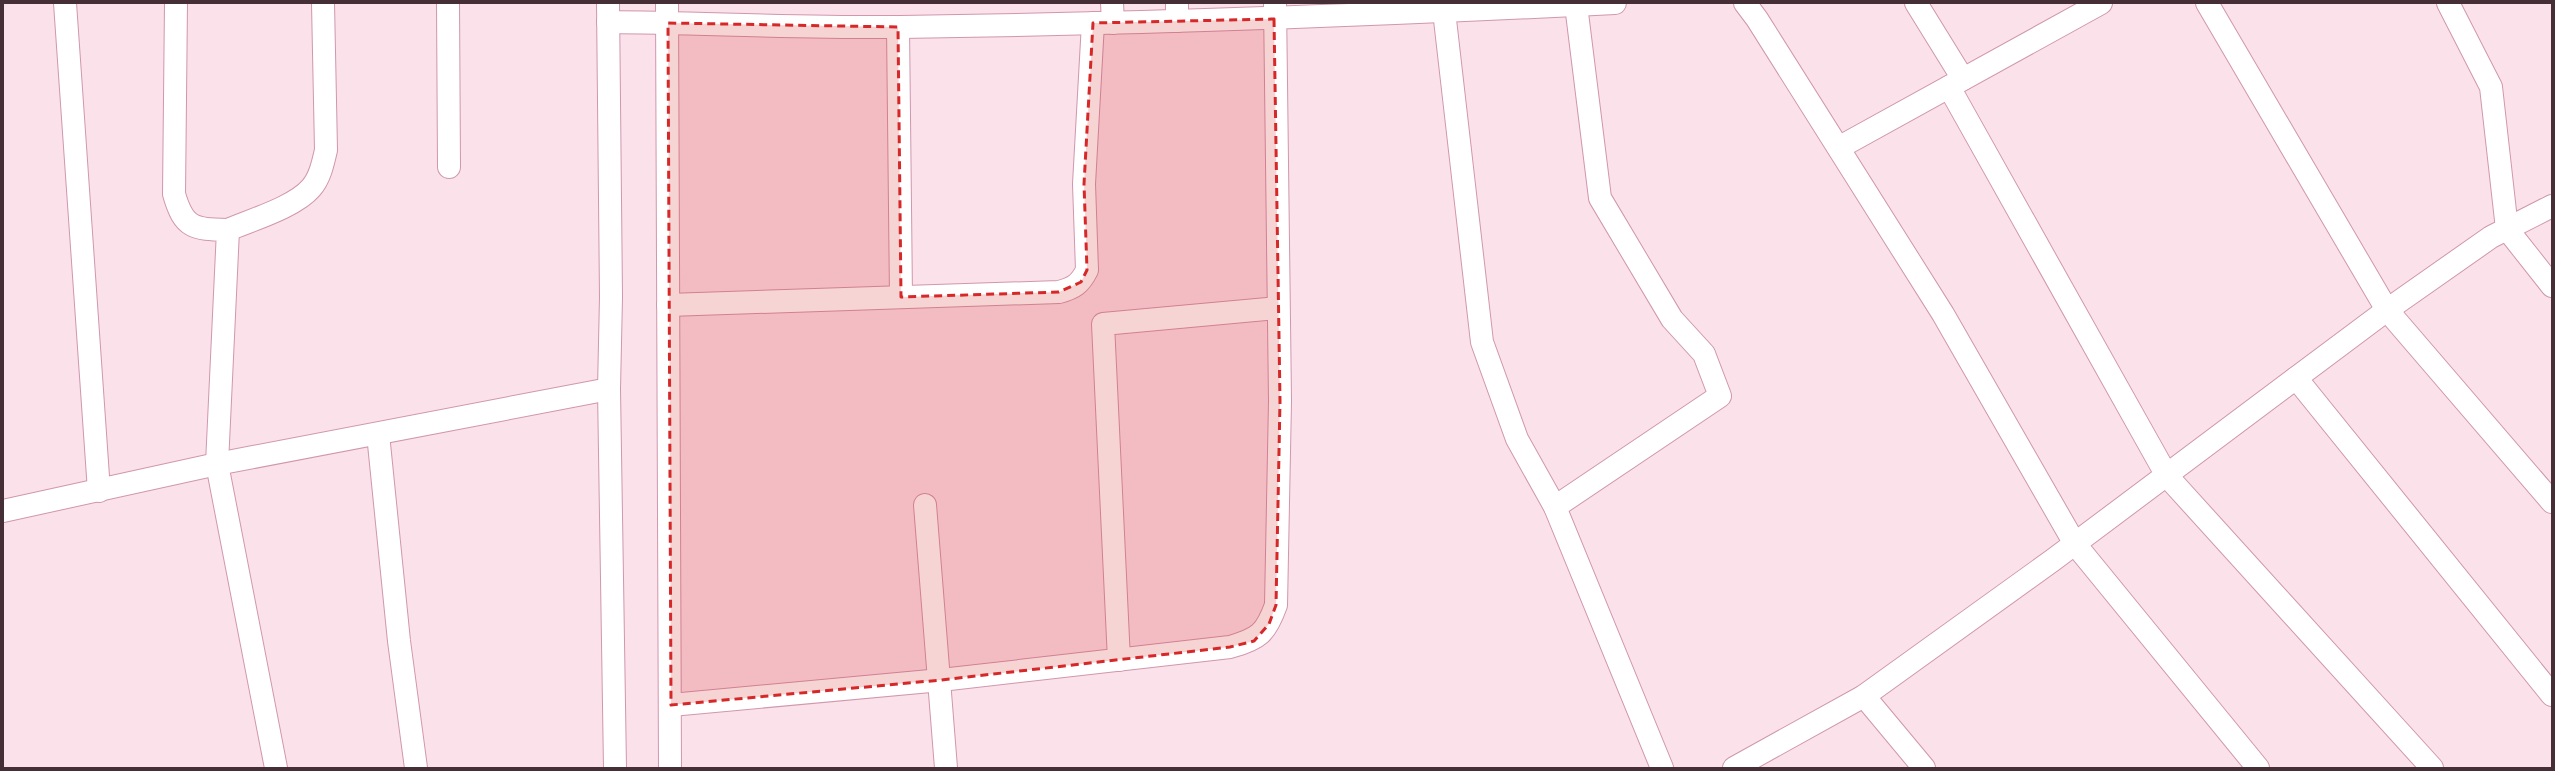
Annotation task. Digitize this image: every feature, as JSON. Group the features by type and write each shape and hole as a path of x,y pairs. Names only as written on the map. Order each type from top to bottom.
{"street":[{"path":"65,3 99,491"},
{"path":"176,3 174,194 179,211 187,223 205,229 228,230 295,200 312,188 322,170 326,150 323,3"},
{"path":"448,3 449,167"},
{"path":"615,768 609,389 611,297 608,12 668,13 898,27 1177,12 1444,11 1482,6 1614,3"},
{"path":"1745,3 1757,19 1840,147 1943,314 2075,544 2258,768"},
{"path":"1916,3 1956,83 2167,476 2432,768"},
{"path":"1840,147 1956,83 2077,9 2101,3"},
{"path":"2207,3 2387,310 2552,502"},
{"path":"2448,3 2491,87 2506,229 2552,286"},
{"path":"1555,507 1720,396 1704,354 1672,319 1600,198 1576,5"},
{"path":"671,704 941,680 1230,647 1254,641 1269,624 1276,605 1280,401 1277,308 1275,11"},
{"path":"1444,11 1482,342 1517,439 1555,507 1662,768"},
{"path":"668,13 670,768"},
{"path":"668,305 1059,292 1072,288 1081,282 1087,270 1084,184 1106,16"},
{"path":"898,27 901,297"},
{"path":"1734,768 1864,696 2075,544 2387,310 2491,236 2552,206"},
{"path":"228,230 217,464 276,768"},
{"path":"1119,660 1103,324 1277,308"},
{"path":"2296,378 2552,694"},
{"path":"3,511 217,464 609,389"},
{"path":"378,434 399,641 416,768"},
{"path":"925,505 941,680 946,768"},
{"path":"1864,696 1924,768"}],"highlighted area":[{"path":"1274,19 1280,401 1276,605 1269,624 1254,641 1230,647 941,680 671,705 668,23 898,27 901,297 1059,292 1081,282 1087,270 1084,184 1093,23"}]}
